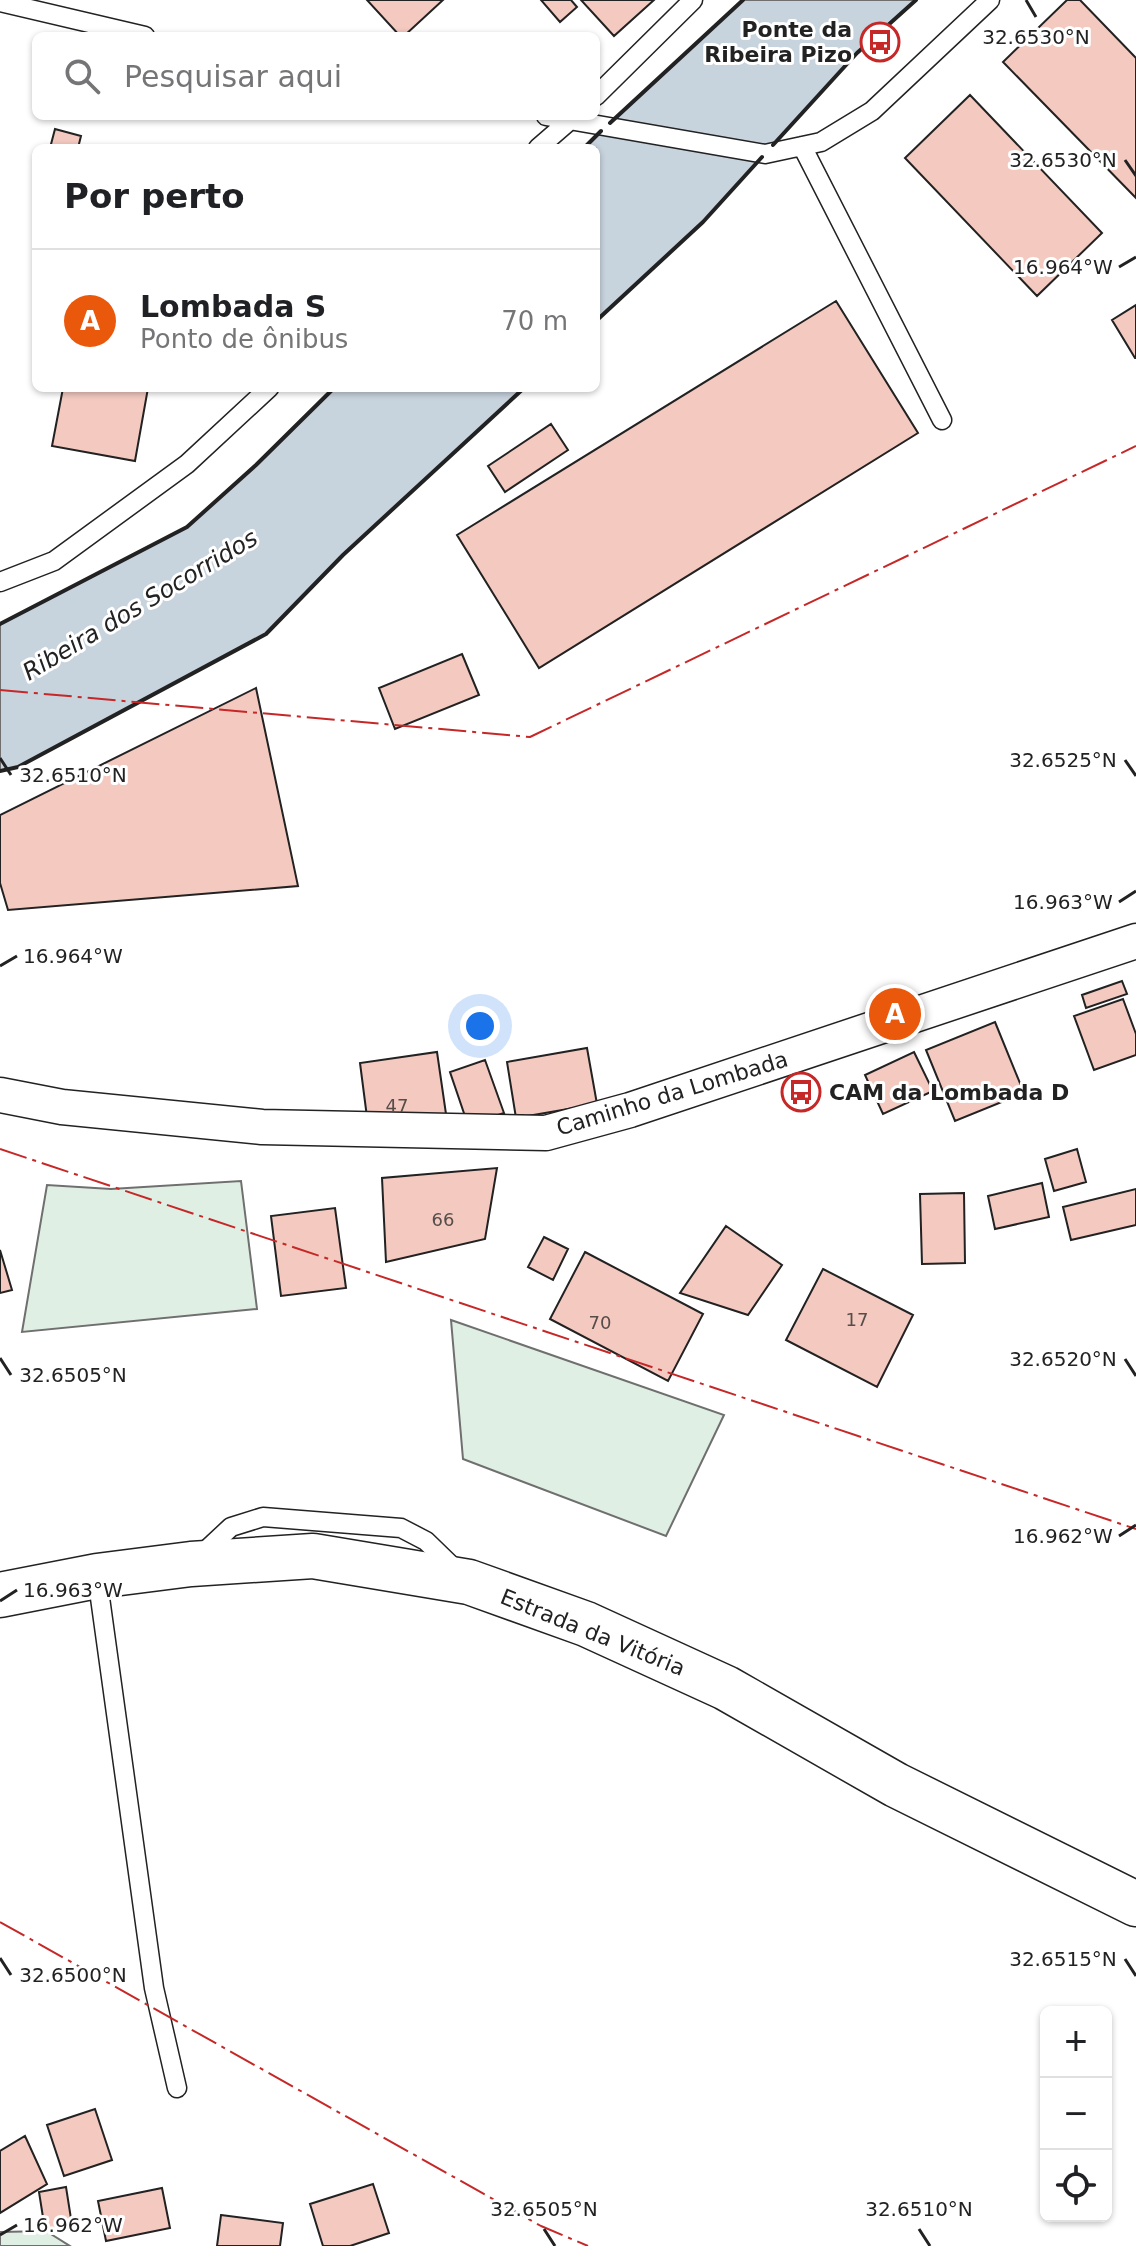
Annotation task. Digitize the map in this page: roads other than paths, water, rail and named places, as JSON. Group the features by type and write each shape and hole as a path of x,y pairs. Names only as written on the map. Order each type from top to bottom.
{"main road":[{"name":"Estrada da Vitória","path":"0,1595 97,1576 191,1564 313,1556 469,1582 586,1624 726,1688 896,1785 1136,1904"}],"street":[{"name":"Caminho da Lombada","path":"0,1095 62,1107 262,1127 546,1133 630,1110 1136,941"}],"lane":[{"path":"600,92 693,0"},
{"path":"579,120 765,154 821,142 872,111 990,0"},
{"path":"0,2 128,32"},
{"path":"543,144 571,120"},
{"path":"802,146 942,420"},
{"path":"0,582 54,561 187,464 265,392"},
{"path":"97,1576 154,1988 177,2088"}],"water":[{"path":"743,0 916,0 857,53 703,222 600,317 600,144 588,144"},
{"name":"Ribeira dos Socorridos","path":"330,392 520,392 343,555 266,634 18,767 0,771 0,624 187,527"}],"place":[{"name":"Ponte da Ribeira Pizo","path":"880,42"},
{"name":"Lombada S","path":"895,1014"},
{"name":"CAM da Lombada D","path":"801,1092"}]}
